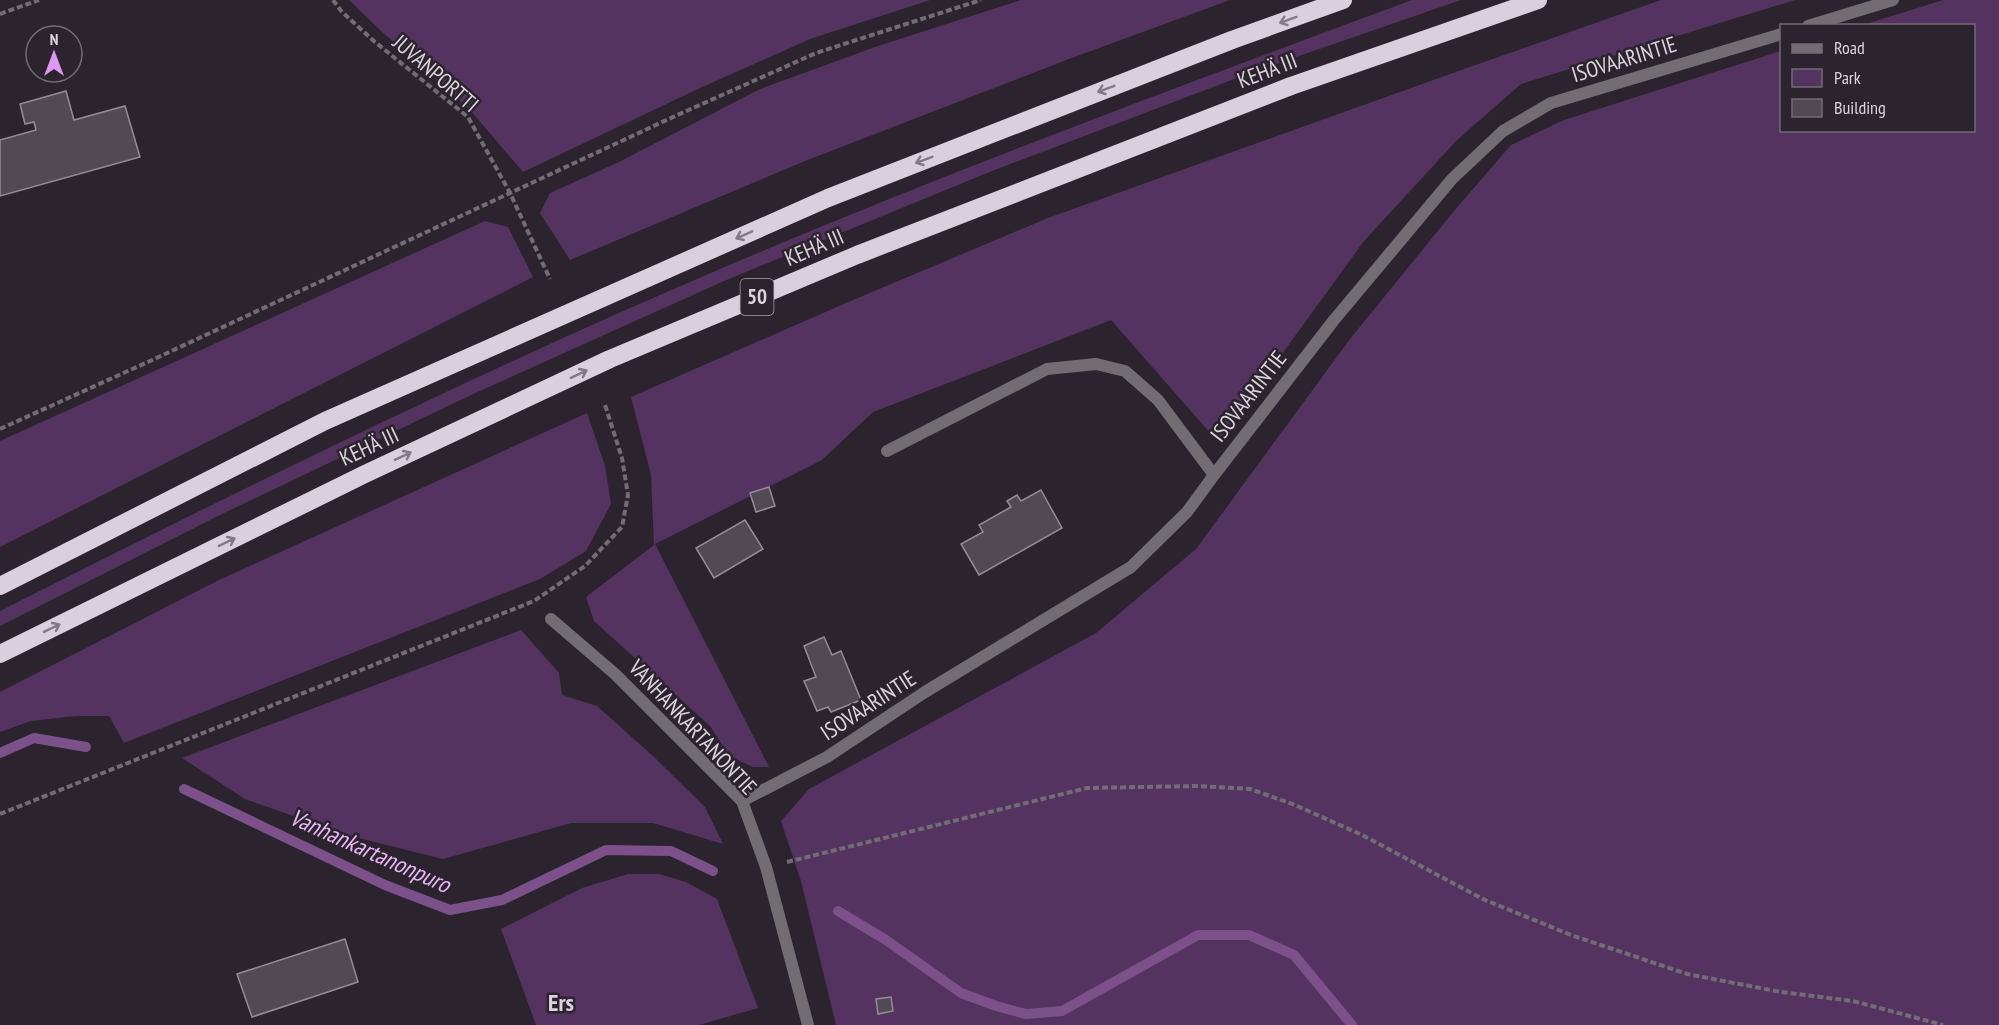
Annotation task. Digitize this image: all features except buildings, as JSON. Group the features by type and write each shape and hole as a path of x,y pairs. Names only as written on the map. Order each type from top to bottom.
{"highway":[{"name":"KEHÄ III","path":"0,586 325,421 828,198 1221,44 1343,0"},
{"name":"KEHÄ III","path":"0,654 365,474 610,359 857,255 1280,91 1538,0"}],"street":[{"path":"1815,24 1893,0"},
{"name":"ISOVAARINTIE","path":"742,801 827,757 925,692 1131,567 1187,512 1335,320 1452,179 1503,131 1551,103 1780,35"},
{"path":"887,451 1047,369 1096,364 1125,372 1158,400 1214,475"},
{"name":"VANHANKARTANONTIE","path":"551,619 615,674 742,801 766,867 808,1025"}],"path":[{"path":"0,14 39,0"},
{"name":"JUVANPORTTI","path":"333,0 342,12 375,42 468,117 510,193 550,279"},
{"path":"0,429 150,362 816,52 981,0"},
{"path":"0,814 534,601 585,566 622,527 628,495 622,458 605,405"},
{"path":"766,867 1087,788 1196,786 1250,789 1295,805 1360,834 1485,900 1571,935 1687,974 1781,992 1853,1001 1943,1025"}],"green space":[{"path":"349,0 930,0 810,39 523,172 470,110"},
{"path":"1021,0 1230,0 1069,59 805,161 570,260 540,213 550,193 619,162 760,89 875,47"},
{"path":"1412,0 1461,0 1250,73 992,171 724,281 471,395 222,514 0,626 0,611 360,432 635,306 812,230 983,162"},
{"path":"1661,0 1795,0 1521,84 1457,140 1364,241 1218,442 1111,320 873,412 822,460 655,544 769,767 753,767 729,756 710,726 594,621 586,597 654,545 651,475 631,397 1048,218"},
{"path":"1943,0 1999,0 1999,1025 836,1025 801,881 781,821 809,789 1096,633 1196,549 1350,339 1511,145 1564,120 1780,51 1780,132 1975,132 1975,24 1866,24"},
{"path":"485,221 508,227 533,277 0,547 0,441"},
{"path":"587,413 605,466 611,504 586,551 540,579 124,743 109,716 76,716 31,721 0,732 0,692 219,580"},
{"path":"521,630 559,673 562,695 597,706 654,757 705,807 723,844 653,823 571,823 443,859 351,836 245,799 182,758"},
{"path":"628,874 659,874 686,882 717,899 758,1008 699,1025 536,1025 501,929 582,888"}],"waterway":[{"name":"Vanhankartanonpuro","path":"0,753 34,738 86,747"},
{"name":"Vanhankartanonpuro","path":"184,789 385,885 450,910 502,900 606,850 671,851 713,871"},
{"name":"Vanhankartanonpuro","path":"838,911 886,940 961,993 1026,1014 1062,1011 1198,935 1249,935 1294,955 1352,1025"}],"district":[{"name":"Ers","path":"561,1003"}]}
